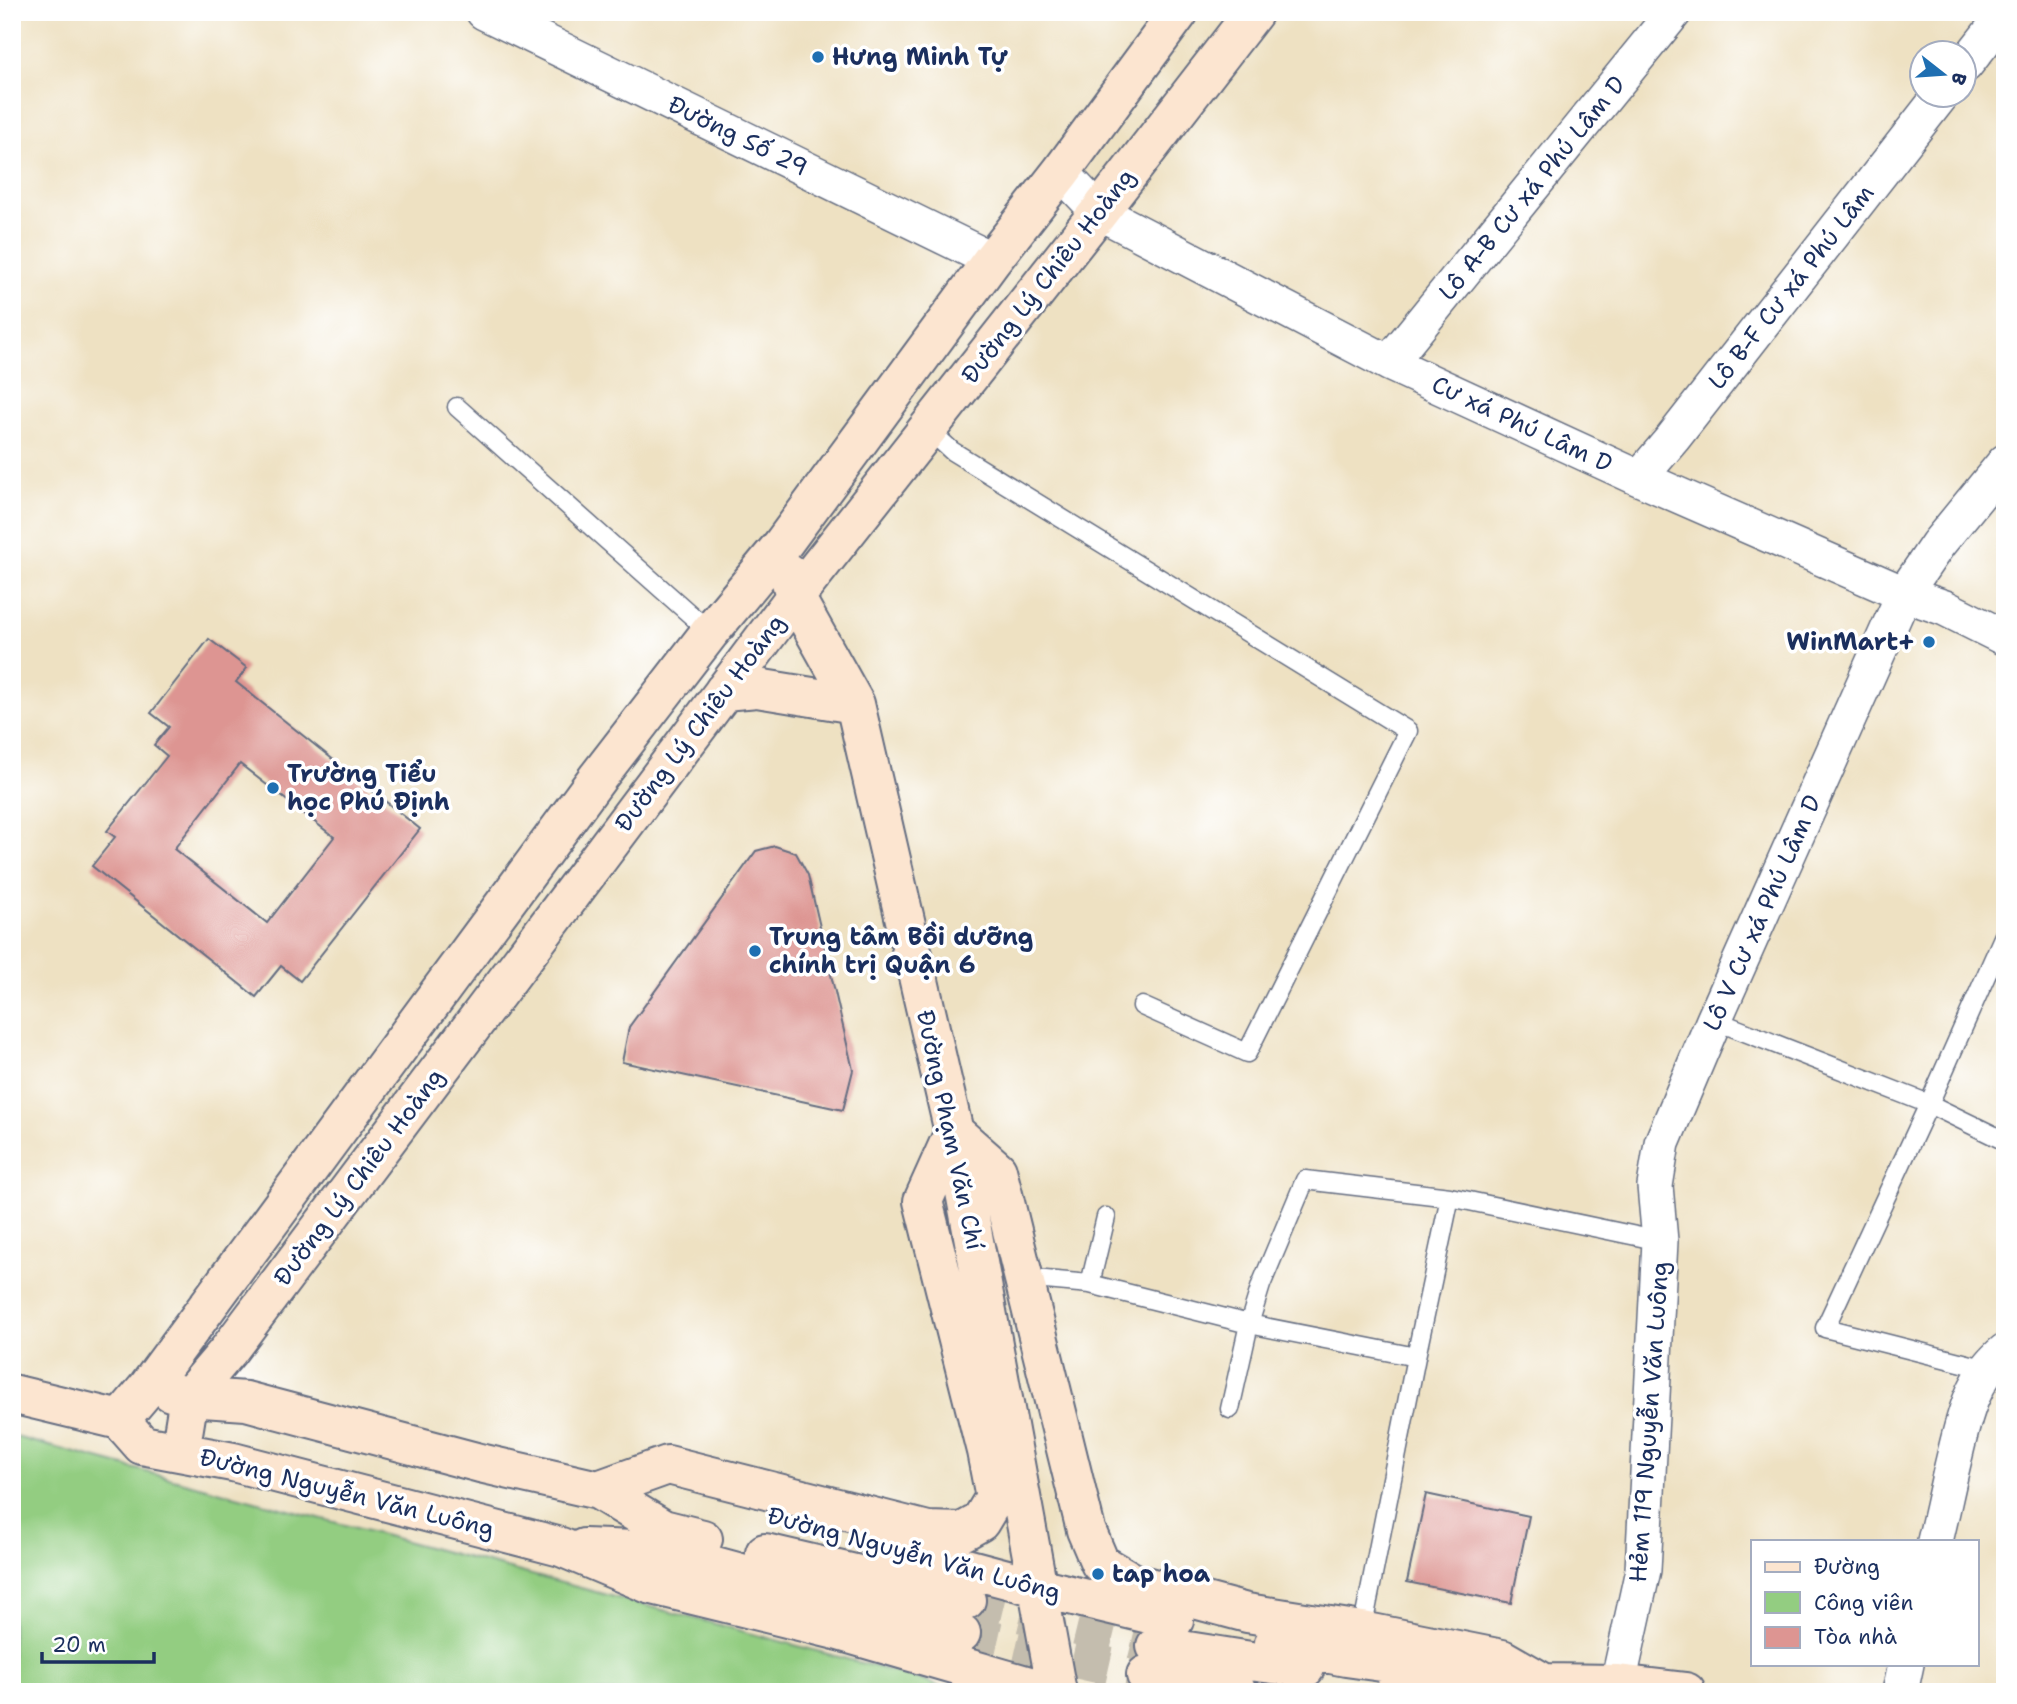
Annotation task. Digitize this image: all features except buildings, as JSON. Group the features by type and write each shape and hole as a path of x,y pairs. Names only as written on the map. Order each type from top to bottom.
{"main road":[{"name":"Đường Lý Chiêu Hoàng","path":"120,1420 148,1387 598,777 710,632 782,545 992,260 1180,12"},
{"name":"Đường Lý Chiêu Hoàng","path":"189,1397 228,1352 794,597 1254,12"},
{"name":"Đường Phạm Văn Chí","path":"782,545 794,597 855,704 954,1132 1058,1692"},
{"path":"724,691 757,688 855,704"},
{"path":"598,1490 668,1465 928,1531 962,1532 980,1522 995,1497 986,1451 923,1201 954,1132 997,1170 1086,1530 1101,1563 1134,1583 1247,1613 1363,1631 1502,1659 1544,1683"},
{"name":"Đường Nguyễn Văn Luông","path":"148,1387 189,1397 246,1401 480,1463 598,1490 683,1492 1037,1587 1284,1645 1346,1657 1544,1683 1618,1685 1686,1692"},
{"path":"12,1394 120,1420"},
{"path":"180,1452 189,1397"},
{"name":"Đường Nguyễn Văn Luông","path":"120,1420 142,1445 233,1462 561,1547 649,1584 832,1629 1050,1692"},
{"path":"561,1547 660,1550 964,1617 663,1530 598,1490"},
{"path":"1237,1692 1151,1661 1257,1662 1489,1689 1544,1683"}],"street":[{"name":"Lô A-B Cư xá Phú Lâm D","path":"1389,363 1674,12"},
{"name":"Đường Số 29","path":"492,14 992,260"},
{"path":"1979,47 2005,14"},
{"name":"Lô B-F Cư xá Phú Lâm","path":"1639,478 1931,108"},
{"name":"Cư xá Phú Lâm D","path":"1061,172 1099,212 1389,363 1639,478 1904,594 1945,608 2005,638"},
{"name":"Lô V Cư xá Phú Lâm D","path":"1660,1241 1655,1186 1662,1143 1714,1020 1904,594 1938,544 2005,462"},
{"name":"Hẻm 119 Nguyễn Văn Luông","path":"1618,1685 1643,1570 1660,1241"},
{"path":"1935,1540 1964,1419 1977,1385 1996,1360"},
{"path":"1900,1692 1906,1666"}],"lane":[{"path":"457,407 710,632"},
{"path":"928,428 952,451 1408,731 1247,1053 1142,1006"},
{"path":"1996,1360 1825,1328 2005,933"},
{"path":"1714,1020 1929,1104 2005,1141"},
{"path":"1230,1409 1249,1324 1261,1285 1306,1180 1450,1197 1660,1241"},
{"path":"1363,1631 1450,1197"},
{"path":"1090,1284 1106,1217"},
{"path":"1023,1278 1090,1284 1249,1324 1416,1357"}],"green space":[{"path":"12,1436 914,1677 953,1692 12,1692"}],"tunnel":[{"path":"966,1600 1156,1646"},
{"path":"961,1633 1146,1675"}],"place":[{"name":"Hưng Minh Tự","path":"818,57"},
{"name":"WinMart+","path":"1929,642"},
{"name":"Trường Tiểu học Phú Định","path":"273,788"},
{"name":"Trung tâm Bồi dưỡng chính trị Quận 6","path":"755,951"},
{"name":"tap hoa","path":"1098,1574"}]}
